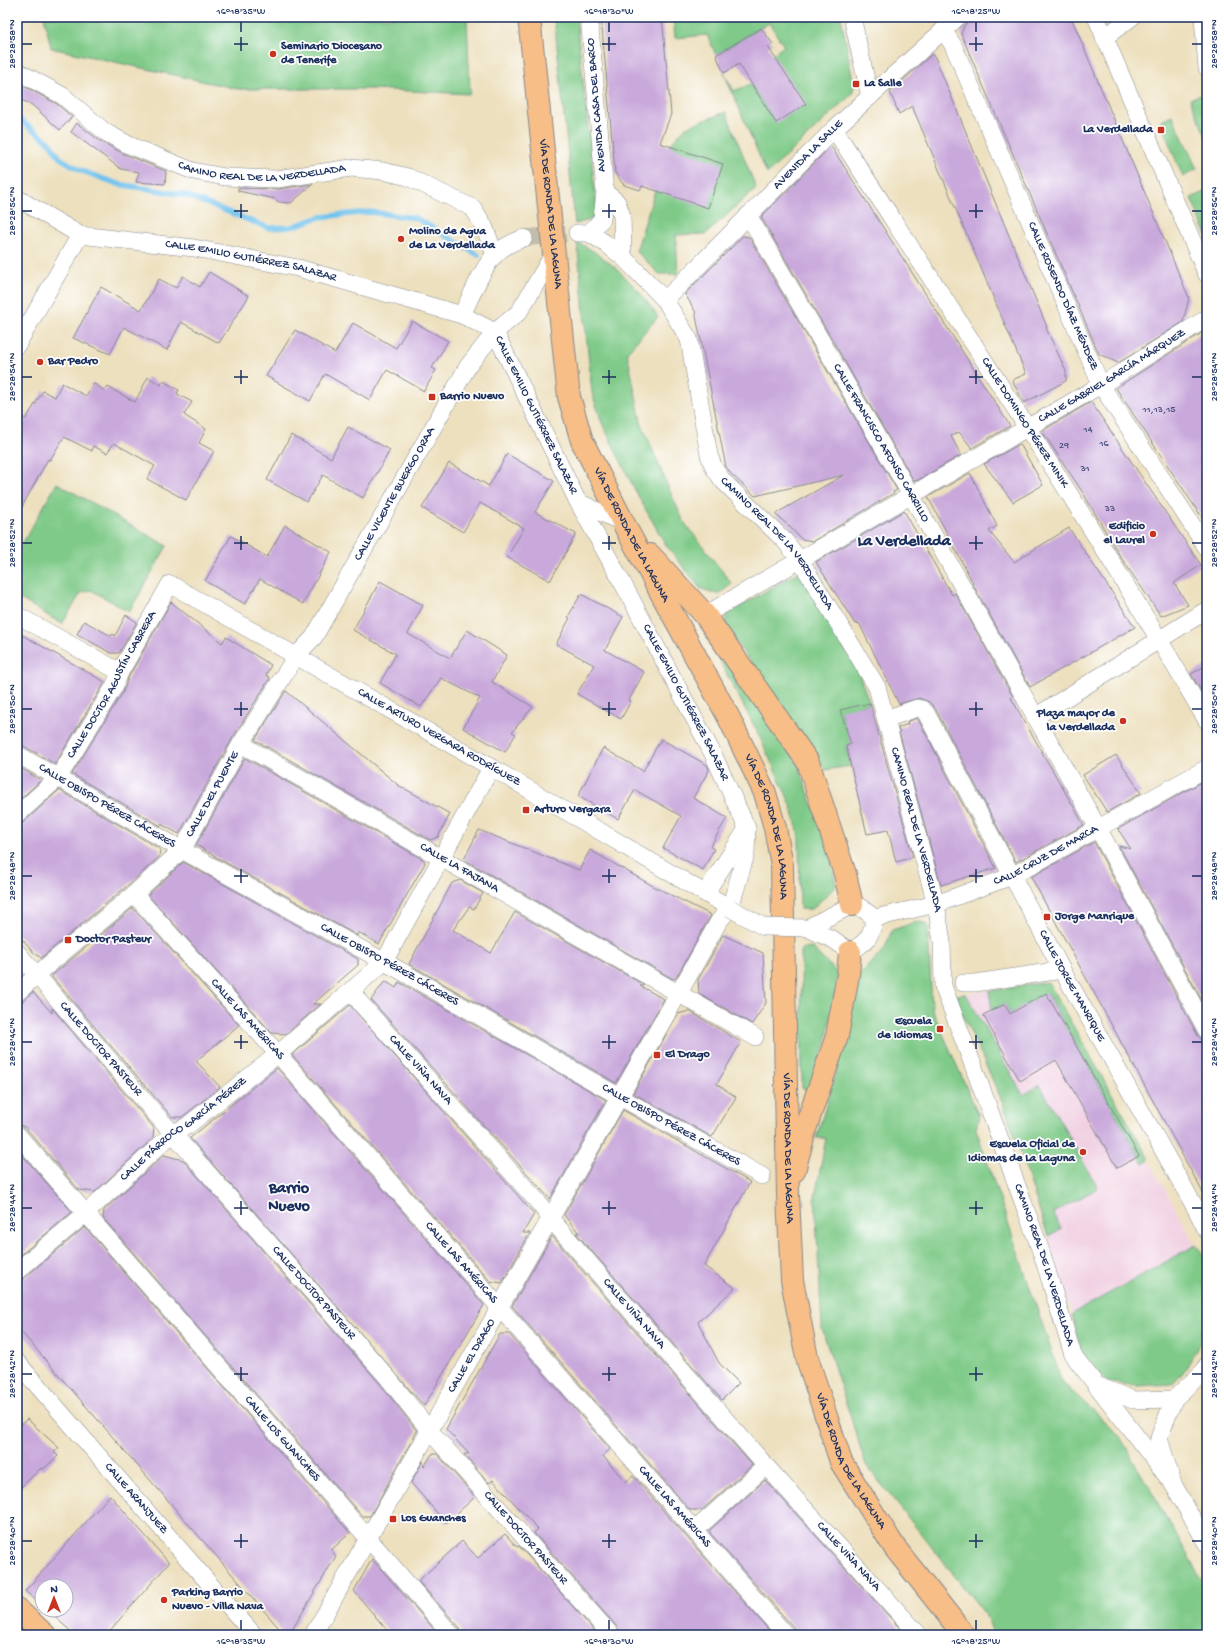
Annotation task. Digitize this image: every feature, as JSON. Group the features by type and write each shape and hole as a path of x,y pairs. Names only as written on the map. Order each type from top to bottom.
{"main road":[{"name":"VÍA DE RONDA DE LA LAGUNA","path":"528,17 569,396 582,441 626,528 729,718 765,793 775,828 782,865 788,1195 792,1280 807,1358 841,1462 896,1548 964,1635"},
{"path":"626,528 705,615 808,762 845,874 852,905"},
{"path":"788,1195 806,1126 837,1036 848,975 850,952"},
{"path":"17,1609 45,1635"}],"street":[{"name":"AVENIDA CASA DEL BARCO","path":"583,233 602,219 605,192 589,17"},
{"path":"852,17 870,97"},
{"name":"AVENIDA LA SALLE","path":"665,300 834,129 958,17"},
{"path":"1096,17 1207,275"},
{"path":"1104,38 1132,17"},
{"path":"1203,17 1207,68"},
{"name":"CALLE ROSENDO DÍAZ MÉNDEZ","path":"943,30 953,46 1101,385 1207,548"},
{"name":"CAMINO REAL DE LA VERDELLADA","path":"17,71 63,96 105,132 123,142 193,171 225,177 277,179 351,168 383,171 408,176 473,208 484,226 495,255"},
{"name":"CALLE DOMINGO PÉREZ MINIK","path":"834,129 1027,428 1160,640 1207,722"},
{"path":"605,192 617,202 622,216 623,257"},
{"name":"CALLE EMILIO GUTIÉRREZ SALAZAR","path":"17,198 80,235 194,248 298,268 462,315 495,332 578,502 628,593 712,754 747,828 746,854 730,908"},
{"name":"CALLE FRANCISCO AFONSO CARRILLO","path":"748,216 911,495 1098,828 1207,1031"},
{"name":"CAMINO REAL DE LA VERDELLADA","path":"583,233 605,243 623,257 665,300 690,339 709,456 714,468 723,481 784,540 800,560 877,687 936,904 942,942 943,986 1042,1254 1073,1355 1173,1484"},
{"path":"17,345 80,235"},
{"path":"462,315 482,275 495,255 510,244 524,238"},
{"name":"CALLE VICENTE BUERGO ORAA","path":"296,656 314,637 468,366 495,332 519,312 553,255"},
{"name":"CALLE GABRIEL GARCÍA MÁRQUEZ","path":"705,615 1101,385 1207,318"},
{"path":"578,502 626,528"},
{"name":"CALLE ARTURO VERGARA RODRÍGUEZ","path":"170,584 706,892 730,908 764,927 807,928"},
{"name":"CALLE DOCTOR AGUSTÍN CABRERA","path":"17,815 58,778 114,687 120,672 170,584"},
{"path":"1035,717 1207,610"},
{"path":"17,616 120,672"},
{"name":"CALLE DEL PUENTE","path":"17,993 134,894 182,850 241,744 296,656"},
{"name":"CALLE JORGE MANRIQUE","path":"886,719 917,708 922,709 926,713 1062,970 1201,1208 1207,1231"},
{"name":"CALLE LA FAJANA","path":"241,744 755,1037"},
{"name":"CALLE OBISPO PÉREZ CÁCERES","path":"17,754 182,850 384,962 762,1176"},
{"path":"384,962 491,768"},
{"name":"CALLE CRUZ DE MARCA","path":"875,918 936,904 1012,876 1207,768"},
{"path":"706,892 747,828"},
{"name":"CALLE LAS AMÉRICAS","path":"134,894 278,1054 500,1306 786,1635"},
{"path":"852,905 860,906 875,918 872,933 863,944 850,952 834,940 807,928 852,905"},
{"name":"CALLE EL DRAGO","path":"313,1635 719,921 730,908"},
{"name":"CALLE DOCTOR PASTEUR","path":"17,952 172,1133 388,1378 429,1430 611,1635"},
{"name":"CALLE PÁRROCO GARCÍA PÉREZ","path":"17,1271 85,1214 172,1133 187,1126 278,1054 384,962"},
{"path":"963,983 975,983 1062,970"},
{"name":"CALLE VIÑA NAVA","path":"351,990 361,1004 538,1202 550,1218 766,1466 919,1635"},
{"name":"CALLE LOS GUANCHES","path":"17,1134 452,1635"},
{"name":"CALLE ARANJUEZ","path":"17,1362 254,1635"},
{"path":"1207,1365 1206,1369 1174,1398 1159,1438 1173,1484 1207,1544"},
{"path":"1095,1385 1133,1400 1174,1398"},
{"path":"694,1530 766,1466"}],"shaded area":[{"name":"Escuela Oficial de Idiomas de La Laguna","path":"1048,982 1196,1245 1072,1314 1018,1145 1002,1101 957,1002 957,995"}],"green space":[{"name":"Seminario Diocesano de Tenerife","path":"44,17 467,17 470,94 370,89 238,89 51,48"},
{"path":"554,17 576,17 597,209 591,220 575,224"},
{"path":"673,17 841,17 854,86 852,94 767,174 724,73 734,91 751,84 776,123 773,54 784,46 769,23 716,55 707,35 675,38"},
{"path":"1203,94 1207,105 1207,139 1190,99"},
{"path":"726,112 756,188 706,234 676,235 678,274 659,274 636,251 669,146 686,127"},
{"path":"1172,115 1197,169 1183,177 1160,121"},
{"path":"1207,191 1207,236 1191,198"},
{"path":"577,242 601,257 622,274 632,284 658,317 627,352 641,422 684,522 732,584 720,593 711,593 700,588 666,545 638,496 602,423 592,393"},
{"path":"57,483 167,546 129,612 91,590 81,593 62,624 17,597 17,553"},
{"path":"798,572 855,665 870,703 840,711 851,744 846,746 851,766 825,770 726,627 726,615"},
{"path":"709,641 715,641 798,764 830,853 836,886 812,909 800,909 799,834 791,805 757,731"},
{"path":"916,922 925,923 928,927 932,1009 979,1116 976,1129 1062,1382 1119,1435 1207,1589 1207,1635 994,1635 985,1614 866,1465 822,1329 815,1197 826,1138 816,1138 836,1073 849,1023 858,976 884,950 892,930"},
{"path":"813,948 838,974 826,1043 810,1093 802,1087 801,949"},
{"path":"1048,982 1149,1159 1143,1163 1047,994 1010,1014 1005,1004 992,1010 989,991"},
{"path":"966,994 1023,1095 1040,1085 1098,1188 1053,1213 1061,1229 1048,1236 1002,1101 957,1002 957,995"},
{"path":"1196,1245 1207,1260 1207,1306 1200,1343 1185,1370 1173,1384 1138,1386 1108,1382 1083,1359 1072,1314"}],"building":[{"path":"601,17 662,17 671,114 660,143 723,164 708,208 642,186 640,190 624,185 615,173"},
{"path":"972,17 1071,17 1189,298 1183,322 1118,363 1099,354 961,34 964,26"},
{"path":"761,28 773,44 768,47 806,104 776,123 739,64 724,73 716,55"},
{"path":"931,55 934,55 1047,327 1046,328 1066,371 1066,381 1024,403 1012,380 1026,374 912,106 899,114 890,92"},
{"path":"24,86 57,104 72,117 60,130 32,105 17,98"},
{"path":"77,123 100,141 124,154 166,171 165,184 136,182 139,172 121,169 71,132"},
{"path":"831,146 1010,426 972,448 959,432 951,436 961,455 918,480 914,481 761,217"},
{"path":"313,184 291,203 279,202 275,199 238,191 238,188 278,189"},
{"path":"743,236 749,237 897,490 813,541 801,539 775,514 844,475 755,496 731,474 726,467 695,311 685,294"},
{"path":"209,272 249,296 219,343 181,322 167,350 124,327 110,354 73,338 101,287 141,310 159,279 176,288 183,276 200,287"},
{"path":"412,321 448,341 432,368 436,370 424,391 387,370 370,400 325,374 310,401 266,376 295,330 335,353 353,323 396,348"},
{"path":"1203,332 1207,333 1207,525 1116,388"},
{"path":"148,377 161,385 163,381 179,390 177,394 192,402 184,415 206,429 199,443 214,451 186,500 147,479 155,466 114,443 107,453 93,446 92,451 64,437 50,460 48,459 17,516 17,425 22,417 26,419 43,391 55,397 62,383 86,396 93,383 105,391 108,387 135,402"},
{"path":"1091,402 1201,565 1174,583 1188,605 1161,616 1120,556 1083,493 1042,431"},
{"path":"348,427 390,450 363,498 323,475 307,502 267,480 291,435 331,458"},
{"path":"1020,444 1043,485 1013,502 984,464"},
{"path":"507,454 554,481 535,512 576,534 550,581 507,557 524,528 480,503 463,532 422,508 449,463 489,486"},
{"path":"970,473 997,526 989,531 1014,562 1069,528 1135,627 1030,687 972,583 928,497"},
{"path":"904,511 952,595 955,593 1013,697 1011,698 1084,825 1016,862 935,708 929,702 919,698 899,704 859,623 855,624 816,562"},
{"path":"285,525 331,552 303,604 260,579 245,604 205,581 231,536 267,557"},
{"path":"380,581 423,605 408,634 450,658 467,630 507,655 492,682 533,707 512,732 516,734 505,752 463,728 480,698 441,678 421,707 380,683 396,654 353,630"},
{"path":"581,594 623,617 605,650 644,672 621,719 577,694 594,665 556,644 570,618 568,617"},
{"path":"171,602 222,643 226,637 271,665 266,675 270,678 232,739 179,834 161,824 161,826 72,774 123,692 129,676"},
{"path":"126,615 137,622 119,653 111,653 77,634 84,621 111,636 113,634 115,636"},
{"path":"17,632 105,682 55,764 22,745 17,744"},
{"path":"1207,665 1207,701 1191,674"},
{"path":"286,691 398,785 450,814 438,837 430,840 255,740"},
{"path":"870,703 913,857 896,862 888,830 867,834 846,746 851,744 840,710"},
{"path":"917,718 996,868 941,885 898,728"},
{"path":"661,739 707,765 709,770 693,798 727,818 710,847 714,849 703,870 663,848 681,816 635,790 618,819 578,796 603,748 643,771"},
{"path":"1116,755 1141,793 1107,812 1083,775"},
{"path":"245,758 424,860 425,863 379,944 358,932 358,936 196,845"},
{"path":"17,766 41,780 17,802"},
{"path":"1207,779 1207,1010 1119,846 1131,849 1118,829"},
{"path":"59,790 160,849 159,857 127,886 41,958 31,950 17,933 17,825 24,822"},
{"path":"479,830 579,870 590,850 653,886 711,915 676,978 673,979 465,860 464,859"},
{"path":"1094,842 1198,1036 1202,1040 1207,1041 1207,1200 1031,877"},
{"path":"183,862 358,959 358,965 313,1004 321,1004 286,1034 272,1033 148,895"},
{"path":"460,880 483,893 474,909 469,907 453,930 491,953 515,912 644,985 640,986 664,999 616,1083 409,964 452,883"},
{"path":"133,908 239,1025 196,1061 220,1087 182,1117 172,1117 52,977 52,975"},
{"path":"723,935 763,953 766,1003 752,1024 699,994 698,980"},
{"path":"385,981 396,988 399,982 606,1100 550,1199 371,1000"},
{"path":"33,992 52,1013 52,1008 154,1128 153,1138 95,1192 79,1190 25,1127 17,1124 17,1003 23,1001"},
{"path":"1046,993 1139,1156 1117,1168 1056,1060 1020,1081 983,1015 1005,1004 1010,1014"},
{"path":"350,1005 534,1214 523,1233 530,1233 502,1283 490,1281 292,1055"},
{"path":"689,1011 741,1042 717,1084 736,1097 712,1137 633,1093 678,1014"},
{"path":"277,1068 484,1305 424,1406 190,1138"},
{"path":"623,1110 750,1182 704,1266 735,1288 698,1322 719,1363 739,1383 722,1400 576,1233 579,1233 564,1215"},
{"path":"17,1149 72,1212 17,1258"},
{"path":"164,1155 183,1160 380,1384 417,1431 370,1516 362,1516 103,1218 104,1210"},
{"path":"85,1227 350,1533 331,1550 336,1556 289,1635 285,1635 17,1327 17,1281 23,1279"},
{"path":"552,1236 752,1465 702,1510 690,1510 512,1306"},
{"path":"500,1334 509,1334 610,1449 603,1456 626,1482 633,1476 773,1635 621,1635 618,1628 534,1533 538,1529 493,1480 489,1483 464,1454 469,1454 446,1429"},
{"path":"27,1419 59,1448 54,1452 58,1456 42,1470 41,1468 17,1491 17,1429"},
{"path":"432,1454 437,1454 475,1497 446,1523 411,1483 423,1461 424,1467"},
{"path":"765,1480 906,1635 796,1635 794,1628 710,1533 710,1530"},
{"path":"110,1495 169,1563 106,1635 75,1635 56,1618 74,1618 74,1578 37,1578"},
{"path":"505,1534 517,1547 519,1546 598,1635 462,1635 460,1628 418,1581 462,1541 478,1558"},
{"path":"372,1559 439,1635 391,1635 354,1591"},
{"path":"34,1581 34,1599 25,1591"}],"waterway":[{"path":"17,118 49,142 60,158 82,171 118,184 185,195 269,228 291,227 320,217 370,212 416,218 478,255"}],"tunnel":[{"path":"524,238 577,233"}],"tram line":[{"path":"17,1631 21,1635"}],"place":[{"name":"Seminario Diocesano de Tenerife","path":"273,54"},
{"name":"La Salle","path":"856,84"},
{"name":"La Verdellada","path":"1161,130"},
{"name":"Molino de Agua de La Verdellada","path":"401,239"},
{"name":"Bar Pedro","path":"40,362"},
{"name":"Barrio Nuevo","path":"432,397"},
{"name":"Edificio el Laurel","path":"1153,534"},
{"name":"Plaza mayor de la Verdellada","path":"1123,721"},
{"name":"Arturo Vergara","path":"526,810"},
{"name":"Jorge Manrique","path":"1047,917"},
{"name":"Doctor Pasteur","path":"68,940"},
{"name":"Escuela de Idiomas","path":"940,1029"},
{"name":"El Drago","path":"657,1055"},
{"name":"Escuela Oficial de Idiomas de La Laguna","path":"1083,1152"},
{"name":"Los Guanches","path":"393,1519"},
{"name":"Parking Barrio Nuevo - Villa Nava","path":"164,1600"}],"district":[{"name":"La Verdellada","path":"904,542"},
{"name":"Barrio Nuevo","path":"289,1198"}]}
